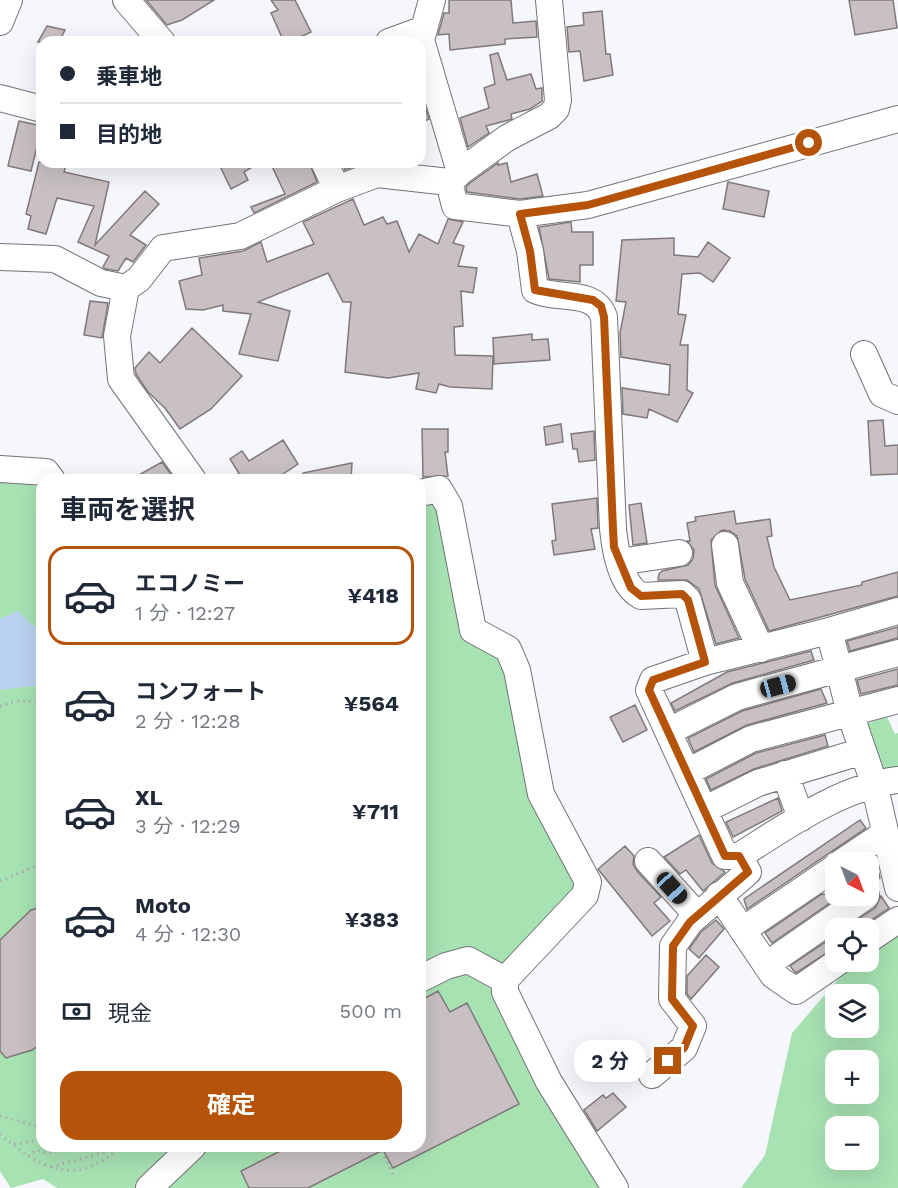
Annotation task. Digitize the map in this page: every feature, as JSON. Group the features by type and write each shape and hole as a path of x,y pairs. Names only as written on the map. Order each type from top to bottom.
{"street":[{"path":"0,22 9,0"},
{"path":"126,0 157,36"},
{"path":"421,36 432,0"},
{"path":"0,257 55,259 101,284 126,288 139,279 163,249 240,236 337,189 377,174 455,177 507,138 549,116 556,109 558,100 549,0"},
{"path":"406,36 422,30"},
{"path":"426,60 455,177 455,206 520,214 588,205 898,119"},
{"path":"0,98 36,107"},
{"path":"327,168 337,189"},
{"path":"520,214 530,251 535,290 593,300 601,306 604,317 613,529 619,562 636,594 641,596 682,594 688,600 705,662"},
{"path":"126,288 117,336 121,379 189,474"},
{"path":"864,354 882,394 898,400"},
{"path":"0,469 46,472 48,474"},
{"path":"426,492 439,489 450,506 473,630 508,649 517,670 541,794 588,882 585,895 505,980 505,992 549,1082 615,1188"},
{"path":"725,545 730,584 761,649"},
{"path":"619,562 679,553"},
{"path":"886,781 801,818 739,856 725,856 649,690 653,680 705,662 898,611"},
{"path":"829,631 850,713 863,751 886,781 893,862 879,880"},
{"path":"669,731 737,697 898,653"},
{"path":"687,772 751,739 898,700"},
{"path":"704,810 758,783 863,751"},
{"path":"785,774 801,818"},
{"path":"652,1075 684,1048 693,1026 672,999 673,946 697,915 748,872 739,856"},
{"path":"648,861 697,915"},
{"path":"743,930 825,874"},
{"path":"719,895 773,975 796,991 825,971"},
{"path":"766,965 851,906"},
{"path":"879,933 898,920"},
{"path":"426,970 468,960 505,980"},
{"path":"149,1188 187,1152"}],"path":[{"path":"0,706 17,701 36,702"},
{"path":"0,881 36,866"},
{"path":"0,1116 36,1125"},
{"path":"0,1134 28,1156 50,1167 70,1173 94,1169 115,1152"},
{"path":"13,1145 36,1141"},
{"path":"28,1156 36,1150"},
{"path":"50,1167 105,1152"},
{"path":"382,1152 393,1174"}],"green space":[{"path":"0,477 36,480 36,1152 426,1152 426,498 433,497 443,507 466,636 497,656 507,669 580,883 500,977 604,1188 57,1188 43,1179 11,1188 0,1171"},
{"path":"887,717 895,734 898,733 898,769 879,773 864,724"},
{"path":"898,935 898,1188 741,1188 765,1155 792,1033 825,995 825,1038 879,1038 879,984 834,984 844,972 879,972 879,940"}],"water":[{"path":"18,611 33,626 36,626 36,686 0,690 0,619"}],"building":[{"path":"146,0 214,0 182,20 167,25"},
{"path":"271,0 295,0 311,32 303,36 281,36 271,13 278,10"},
{"path":"449,0 511,0 513,23 536,21 537,37 505,39 505,44 450,50 449,34 438,35 444,13 449,13"},
{"path":"849,0 893,0 897,28 855,35"},
{"path":"602,11 606,54 610,54 613,75 584,81 580,51 569,52 567,27 584,25 583,13"},
{"path":"47,26 65,30 62,36 41,36"},
{"path":"498,53 507,80 531,74 536,89 542,88 542,101 530,109 511,114 512,119 486,126 489,133 468,147 460,118 489,108 484,88 495,84 490,55"},
{"path":"19,121 36,125 36,151 31,171 8,166"},
{"path":"498,163 498,165 507,163 511,182 537,174 543,196 520,199 467,192 466,187 470,183"},
{"path":"38,168 65,168 64,172 109,182 95,245 145,191 159,204 130,235 146,245 133,262 126,258 118,271 103,267 109,256 78,242 94,206 57,198 46,234 28,229 31,216 26,214"},
{"path":"221,168 250,168 244,172 248,180 231,189"},
{"path":"273,168 311,168 317,182 254,213 251,207 285,194"},
{"path":"728,182 769,191 764,217 723,209"},
{"path":"353,199 364,225 383,217 387,224 397,221 409,252 419,234 438,244 448,219 463,222 453,243 464,246 458,266 477,268 473,293 461,291 463,326 454,327 455,355 493,356 492,389 450,387 439,384 436,393 416,389 419,373 388,378 345,372 351,302 343,302 328,273 258,302 290,311 278,361 239,354 251,314 223,311 223,305 203,310 186,309 179,281 202,275 199,258 243,251 261,242 267,262 314,244 303,222"},
{"path":"571,222 572,232 593,232 593,265 580,265 580,282 549,279 539,227"},
{"path":"674,238 674,255 698,257 708,242 730,258 713,282 700,273 682,274 678,314 686,315 680,345 688,345 687,390 693,393 677,422 649,409 647,418 623,414 622,388 669,395 670,365 621,357 620,333 626,302 616,301 622,240"},
{"path":"90,301 108,303 102,338 84,335"},
{"path":"192,328 242,376 211,409 180,429 165,408 148,392 136,374 135,368 149,352 160,363"},
{"path":"532,334 532,340 548,339 550,360 494,364 493,338"},
{"path":"883,420 885,446 898,445 898,474 871,475 868,421"},
{"path":"561,424 563,442 546,445 544,427"},
{"path":"422,429 448,429 448,452 445,452 448,476 426,477 426,474 423,474"},
{"path":"594,431 595,460 579,462 577,449 573,449 571,434"},
{"path":"283,440 298,464 283,474 239,474 230,459 242,451 249,461"},
{"path":"162,462 171,474 141,474"},
{"path":"352,463 351,474 303,473"},
{"path":"597,498 598,528 591,529 595,549 554,555 552,541 556,540 552,504"},
{"path":"641,503 647,543 633,545 629,505"},
{"path":"734,511 736,524 770,519 772,536 767,537 774,567 790,600 862,585 862,582 898,572 898,596 769,631 745,579 737,536 730,531 722,530 711,540 715,585 739,638 716,644 699,589 687,580 658,580 662,571 688,565 693,559 694,550 687,541 690,541 687,523 696,521 695,517"},
{"path":"898,627 898,638 850,651 847,641"},
{"path":"811,651 814,660 733,683 675,711 671,703 727,672"},
{"path":"898,669 898,685 861,694 857,680"},
{"path":"821,689 827,703 747,725 694,752 688,738 742,711"},
{"path":"635,705 647,730 623,742 610,717"},
{"path":"825,735 828,746 754,769 711,790 706,779 756,753"},
{"path":"778,798 782,811 733,837 726,822"},
{"path":"860,820 866,828 831,852 825,852 825,856 747,909 744,899"},
{"path":"699,835 712,863 725,872 703,891 686,870 680,874 664,857"},
{"path":"625,846 634,856 633,864 637,871 661,897 654,903 670,921 652,936 598,869"},
{"path":"822,894 825,894 826,906 772,943 765,933"},
{"path":"881,896 889,908 874,918 860,918 879,906"},
{"path":"36,909 36,1047 6,1058 0,1051 0,940 31,910"},
{"path":"716,920 724,929 699,958 689,949 701,932"},
{"path":"825,942 825,954 796,973 790,966"},
{"path":"706,955 719,967 691,999 687,994 687,976"},
{"path":"438,991 450,1012 467,1003 519,1104 426,1151 426,998"},
{"path":"613,1093 626,1107 597,1131 584,1110 603,1095 606,1098"},
{"path":"278,1152 379,1152 308,1188 249,1188 241,1171"},
{"path":"384,1152 424,1152 393,1168"}],"route":[{"path":"668,1061 684,1048 693,1026 672,999 673,946 690,922 748,872 739,856 725,856 649,690 653,680 705,662 688,600 682,594 641,596 636,594 631,588 614,547 604,317 601,306 593,300 535,290 530,251 520,214 588,205 809,143"}]}
